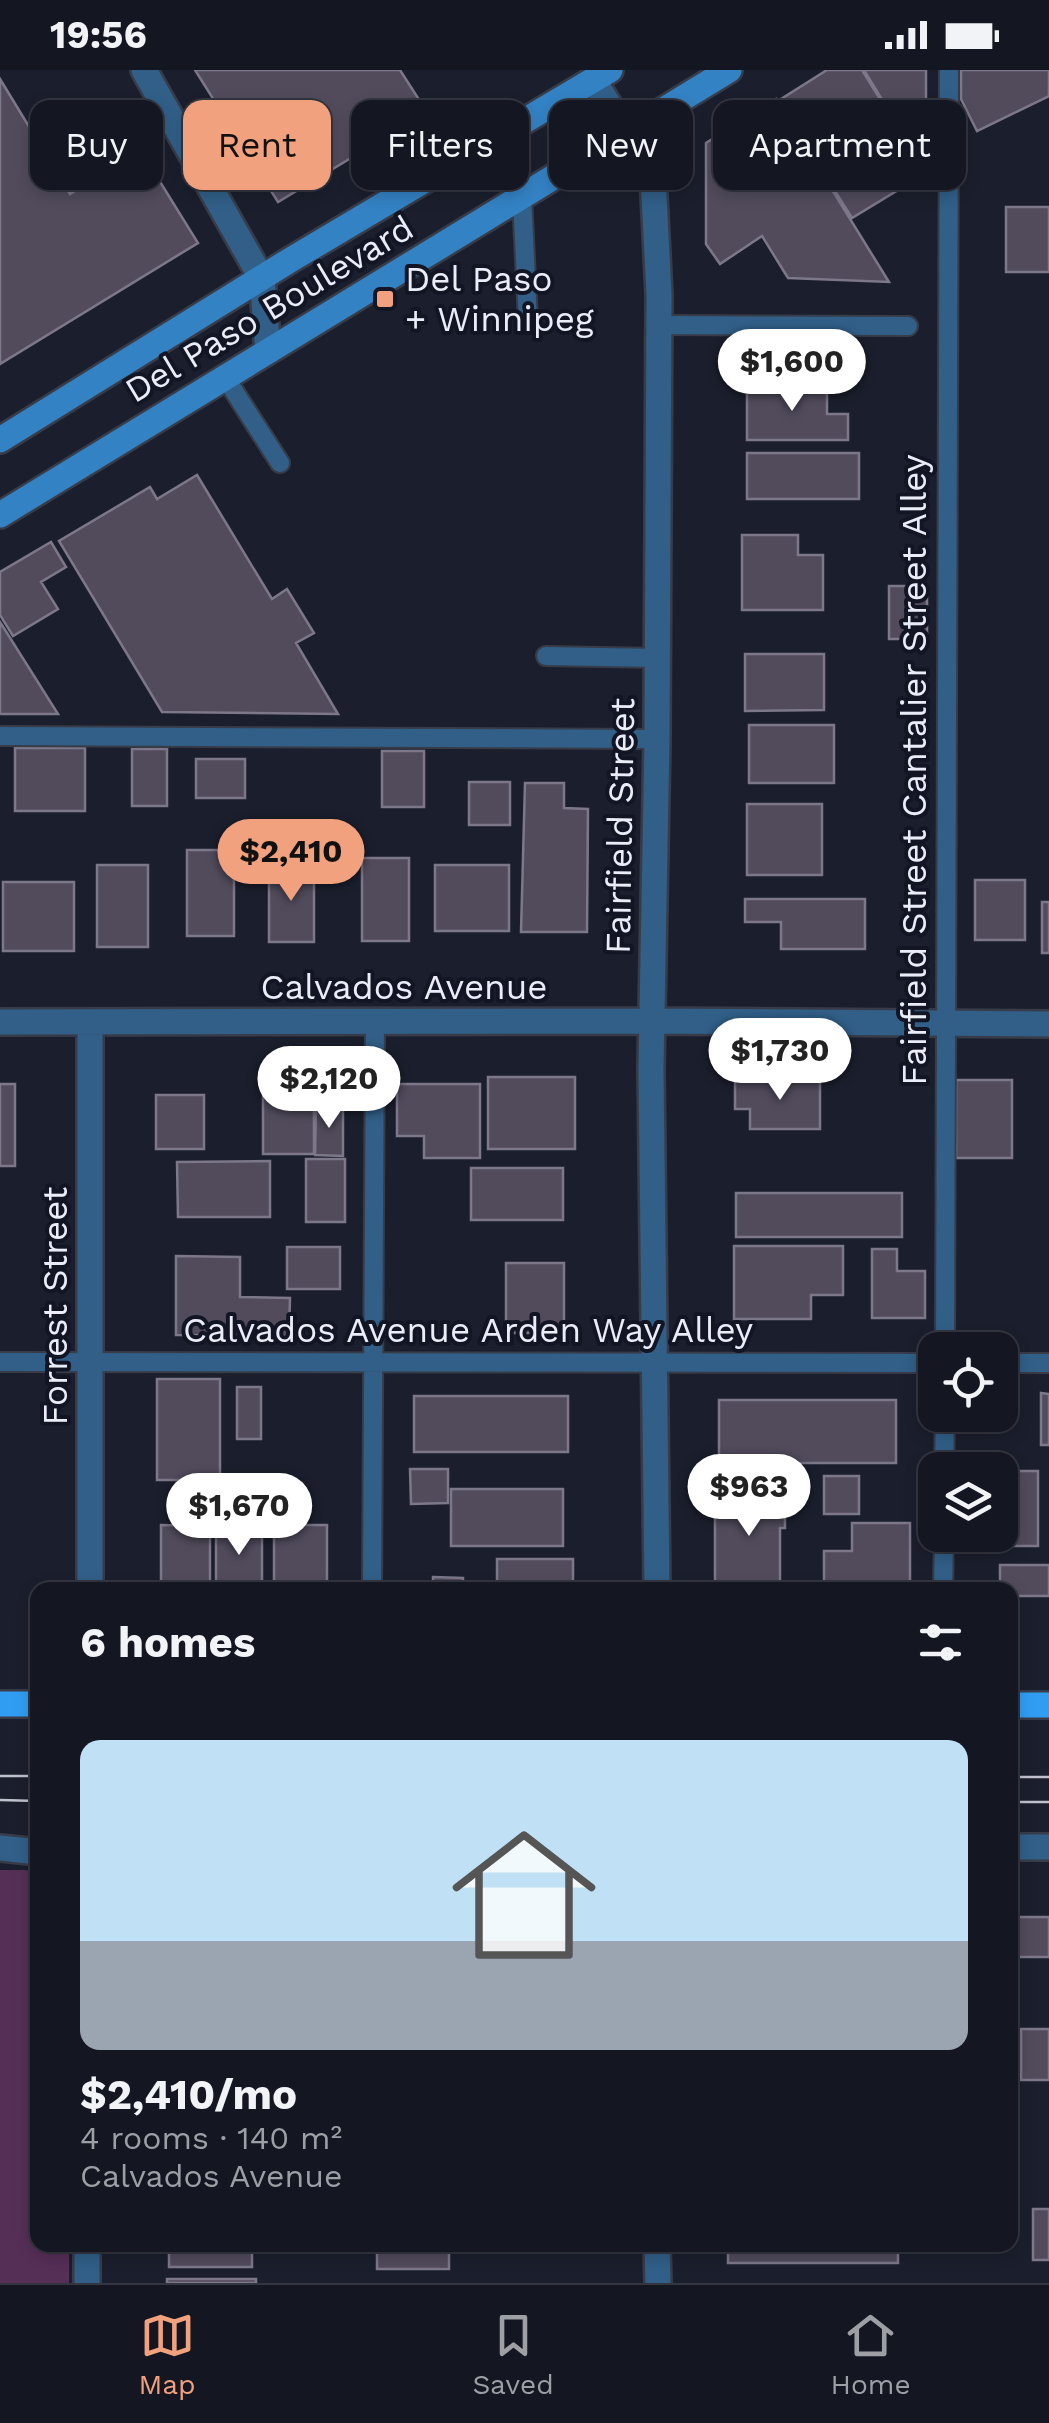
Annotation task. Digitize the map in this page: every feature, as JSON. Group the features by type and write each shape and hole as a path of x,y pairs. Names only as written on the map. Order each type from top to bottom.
{"main road":[{"name":"Del Paso Boulevard","path":"680,100 729,70"},
{"name":"Del Paso Boulevard","path":"0,440 602,75"},
{"name":"Del Paso Boulevard","path":"0,515 549,180"},
{"path":"0,1704 30,1704"},
{"path":"1018,1705 1049,1705"}],"street":[{"path":"144,70 262,279 268,351"},
{"name":"Fairfield Street","path":"602,75 612,100"},
{"name":"Fairfield Street","path":"653,190 658,325 652,1022 658,1582"},
{"name":"Calvados Avenue","path":"0,1022 1049,1024"},
{"name":"Forrest Street","path":"90,1022 90,1582"},
{"path":"1018,1847 1049,1847"},
{"path":"0,1848 30,1851"},
{"path":"87,2252 88,2283"},
{"path":"657,2252 658,2283"}],"lane":[{"name":"Fairfield Street Cantalier Street Alley","path":"946,1332 949,70"},
{"path":"522,197 528,321"},
{"path":"658,325 908,326"},
{"path":"226,377 280,462"},
{"path":"546,656 657,658"},
{"path":"0,736 656,739"},
{"path":"372,1582 375,1023"},
{"name":"Calvados Avenue Arden Way Alley","path":"0,1362 918,1363"},
{"path":"1018,1363 1049,1363"},
{"path":"943,1582 944,1552"}],"shaded area":[{"path":"0,1870 25,1870 30,1871 30,2252 69,2252 69,2283 0,2283"}],"building":[{"path":"195,70 400,70 419,100 351,100 351,158 331,170 331,100 214,100"},
{"path":"827,70 862,70 881,100 780,100"},
{"path":"864,70 926,70 926,100 882,100"},
{"path":"961,70 1049,70 1049,96 977,131 966,109 966,100 961,99"},
{"path":"0,79 30,128 30,190 68,190 70,194 77,190 163,190 163,187 198,243 0,364"},
{"path":"713,139 713,190 832,190 889,282 788,278 762,236 720,264 706,244 706,143"},
{"path":"270,190 298,190 278,202"},
{"path":"834,190 898,190 852,218"},
{"path":"1006,207 1049,207 1049,272 1006,272"},
{"path":"747,384 827,384 827,414 848,414 848,440 747,440"},
{"path":"747,453 859,453 859,499 747,499"},
{"path":"197,475 272,599 287,589 314,633 296,643 338,714 162,712 59,541 150,487 157,499"},
{"path":"742,535 798,535 798,555 823,555 823,610 742,610"},
{"path":"51,542 66,567 41,582 58,609 13,636 0,615 0,572"},
{"path":"889,586 927,586 927,639 889,639"},
{"path":"0,622 58,714 0,714"},
{"path":"745,654 824,654 824,710 745,711"},
{"path":"749,725 834,725 834,783 749,783"},
{"path":"15,748 85,748 85,811 15,811"},
{"path":"132,749 167,749 167,806 132,806"},
{"path":"382,751 424,751 424,807 382,807"},
{"path":"196,759 245,759 245,798 196,798"},
{"path":"469,782 510,782 510,825 469,825"},
{"path":"525,783 564,783 564,808 588,809 587,932 521,932"},
{"path":"747,804 822,804 822,875 747,875"},
{"path":"187,850 234,850 234,936 187,936"},
{"path":"362,858 409,858 409,941 362,941"},
{"path":"97,865 148,865 148,947 97,947"},
{"path":"435,865 509,865 509,931 435,931"},
{"path":"269,866 314,866 314,942 269,942"},
{"path":"975,880 1025,880 1025,940 975,940"},
{"path":"3,882 74,882 74,951 3,951"},
{"path":"745,899 865,899 865,949 781,949 781,922 745,922"},
{"path":"1042,902 1049,902 1049,953 1042,953"},
{"path":"488,1077 575,1077 575,1149 488,1149"},
{"path":"263,1079 314,1079 314,1154 263,1154"},
{"path":"735,1079 820,1079 820,1129 750,1129 750,1109 735,1109"},
{"path":"956,1080 1012,1080 1012,1158 956,1158"},
{"path":"0,1084 15,1084 15,1166 0,1166"},
{"path":"397,1084 480,1084 480,1158 424,1158 424,1136 397,1136"},
{"path":"156,1095 204,1095 204,1149 156,1149"},
{"path":"316,1106 343,1107 343,1156 315,1155"},
{"path":"306,1159 345,1159 345,1222 306,1222"},
{"path":"270,1161 270,1217 178,1217 177,1162"},
{"path":"471,1168 563,1168 563,1220 471,1220"},
{"path":"736,1193 902,1193 902,1237 736,1237"},
{"path":"734,1246 843,1246 843,1295 811,1295 811,1319 734,1319"},
{"path":"287,1247 340,1247 340,1289 287,1289"},
{"path":"872,1249 897,1249 897,1271 925,1271 925,1318 872,1318"},
{"path":"176,1256 240,1257 240,1297 290,1298 289,1336 176,1335"},
{"path":"506,1263 564,1263 564,1333 506,1333"},
{"path":"157,1379 220,1379 220,1480 157,1480"},
{"path":"237,1387 261,1387 261,1439 237,1439"},
{"path":"1041,1393 1049,1394 1049,1445 1041,1445"},
{"path":"414,1396 568,1396 568,1452 414,1452"},
{"path":"719,1400 896,1400 896,1463 719,1463"},
{"path":"410,1469 448,1469 448,1503 411,1504"},
{"path":"1018,1471 1038,1471 1038,1546 1018,1546"},
{"path":"824,1476 859,1476 859,1514 824,1514"},
{"path":"451,1489 563,1489 563,1546 451,1546"},
{"path":"715,1489 785,1489 780,1582 715,1582"},
{"path":"852,1523 910,1523 910,1582 824,1582 824,1551 852,1551"},
{"path":"161,1525 210,1526 210,1582 161,1582"},
{"path":"274,1525 327,1525 327,1582 274,1582"},
{"path":"216,1526 262,1526 262,1582 216,1582"},
{"path":"497,1559 573,1559 573,1582 497,1582"},
{"path":"1000,1565 1049,1565 1049,1596 1018,1596 1018,1582 1000,1582"},
{"path":"433,1577 463,1578 463,1582 433,1582"},
{"path":"1018,1917 1049,1917 1049,1957 1018,1957"},
{"path":"1021,2029 1049,2029 1049,2080 1021,2080"},
{"path":"1033,2209 1049,2209 1049,2260 1033,2260"},
{"path":"169,2252 252,2252 252,2267 169,2267"},
{"path":"377,2252 449,2252 449,2269 377,2269"},
{"path":"728,2252 898,2252 898,2263 728,2263"},
{"path":"167,2279 256,2279 256,2283 167,2283"}],"tram line":[{"path":"0,1776 30,1776"},
{"path":"1018,1777 1049,1777"},
{"path":"0,1800 30,1801"},
{"path":"1018,1802 1049,1802"}],"place":[{"name":"Del Paso + Winnipeg","path":"385,299"}]}
